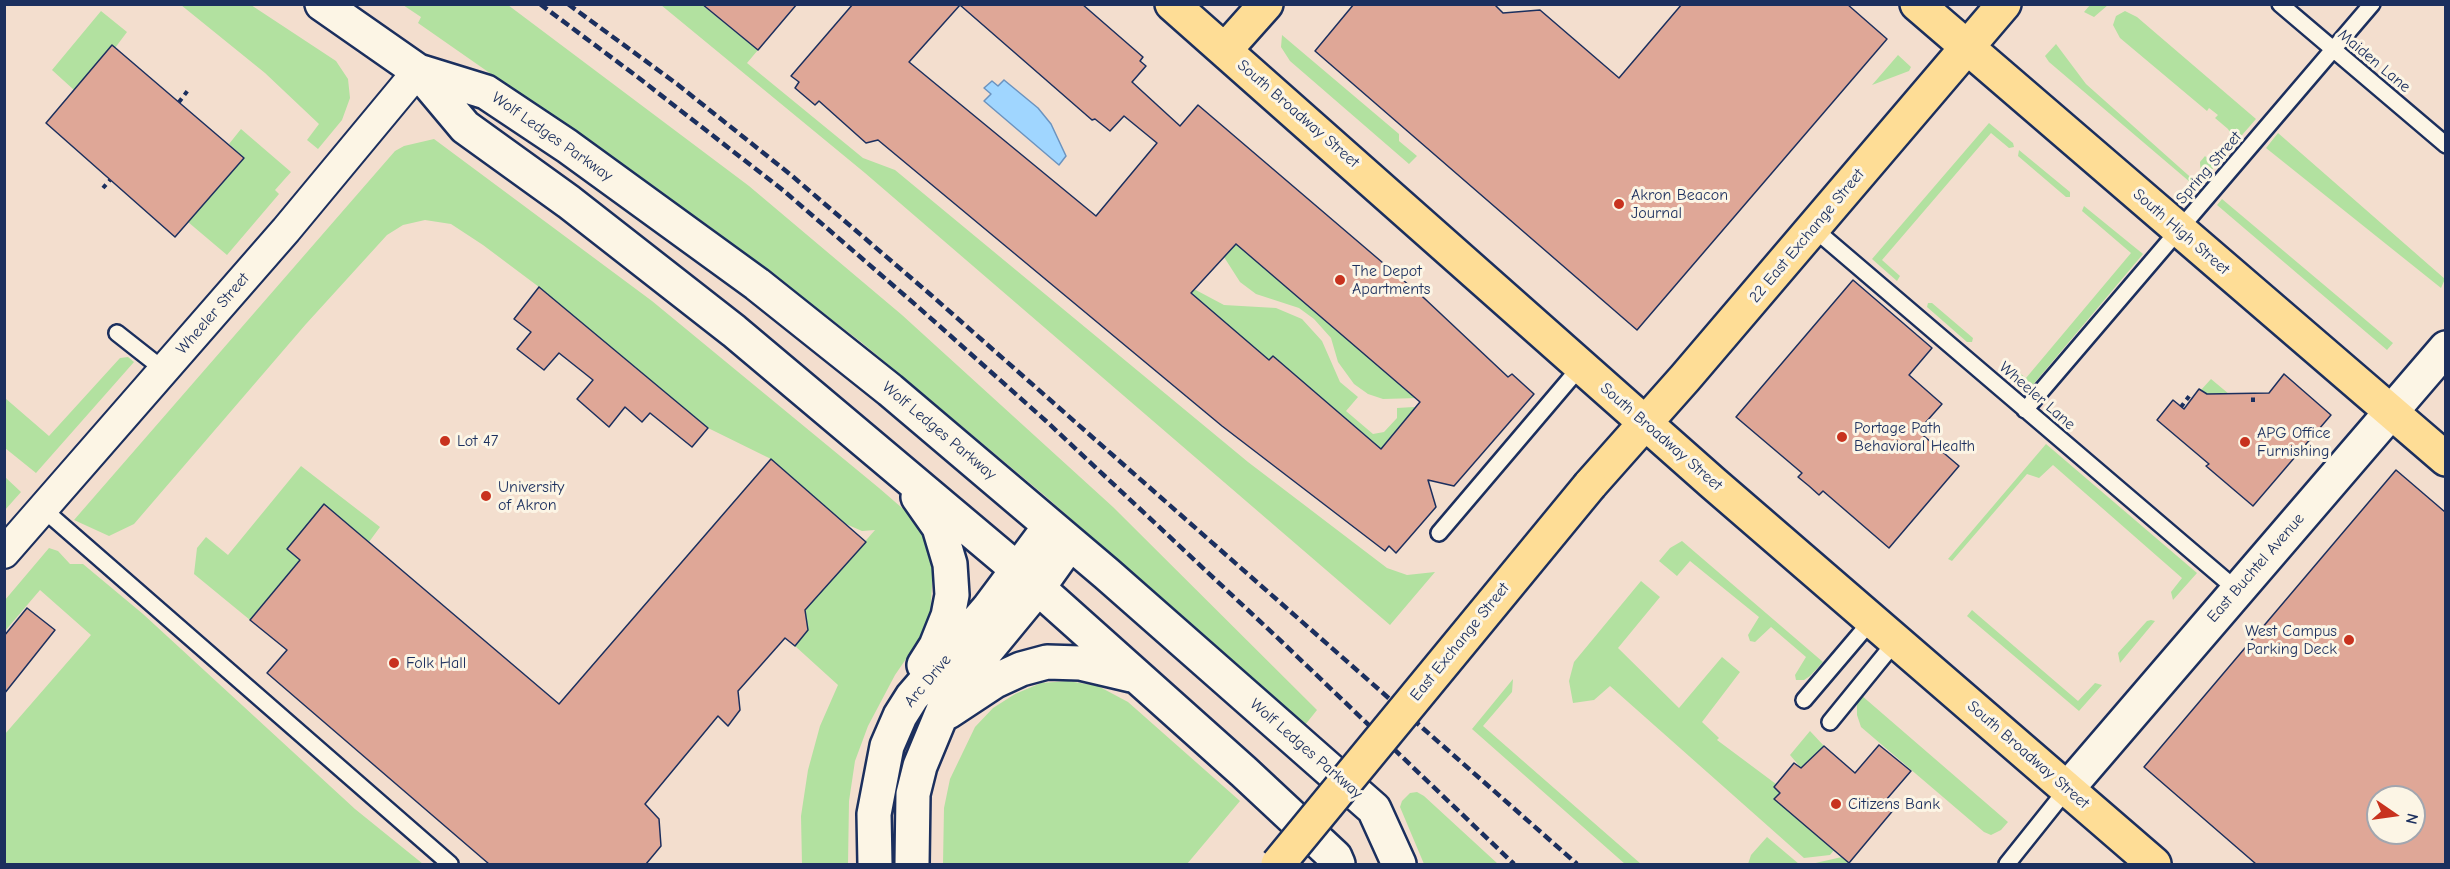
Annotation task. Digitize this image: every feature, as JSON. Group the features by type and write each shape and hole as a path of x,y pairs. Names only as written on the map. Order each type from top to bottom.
{"main road":[{"name":"Wolf Ledges Parkway","path":"322,4 418,71 465,127 569,202 734,331 895,466 1028,579 1244,772 1335,857 1338,864"},
{"name":"South Broadway Street","path":"1172,4 1645,423 2154,864"},
{"path":"1225,50 1266,4"},
{"name":"South High Street","path":"1917,4 2445,459"},
{"path":"1967,47 2004,4"},
{"name":"22 East Exchange Street","path":"1645,423 1967,47"},
{"name":"Wolf Ledges Parkway","path":"418,71 486,92 576,152 757,284 935,427 1374,809 1399,864"},
{"name":"East Buchtel Avenue","path":"2067,789 2445,348"},
{"name":"East Exchange Street","path":"1278,864 1590,485 1645,423"},
{"path":"895,466 939,527 950,564 952,595 948,616 936,646 920,671 900,716"},
{"name":"Arc Drive","path":"912,864 913,794 920,766 939,718 949,696 1060,534"},
{"name":"Arc Drive","path":"875,864 874,814 888,746 900,716 912,697 981,618 1028,579"},
{"path":"939,718 995,681 1022,669 1047,662 1080,663 1120,670 1134,676"}],"street":[{"name":"Wheeler Street","path":"4,553 286,230 418,71"}],"lane":[{"name":"Maiden Lane","path":"2280,4 2445,145"},
{"name":"Spring Street","path":"2025,410 2373,4"},
{"name":"Wheeler Lane","path":"1813,228 2237,590"},
{"path":"117,333 164,370"},
{"path":"1439,533 1581,366"},
{"path":"42,509 450,864"},
{"path":"1804,700 1884,631"},
{"path":"1830,722 1884,631"},
{"path":"2007,864 2067,789"}],"path":[{"path":"179,102 189,89"},
{"path":"103,188 110,180"},
{"path":"2181,407 2190,395"},
{"path":"2253,395 2253,402"}],"green space":[{"path":"181,5 251,5 336,61 348,79 350,98 342,120 318,149 307,140 319,124 265,73"},
{"path":"403,5 508,5 749,186 902,315 1113,507 1317,710 1305,725 1044,495 861,342 709,226 418,23 421,17"},
{"path":"661,5 702,5 758,50 747,63 863,158 895,170 1248,462 1387,568 1407,575 1435,572 1390,625 865,173"},
{"path":"2090,5 2108,5 2094,17 2084,12"},
{"path":"101,11 127,32 115,48 109,48 74,90 52,70"},
{"path":"2125,11 2137,17 2256,119 2236,142 2228,129 2215,118 2218,115 2209,108 2207,111 2120,38 2113,25 2116,16"},
{"path":"1282,35 1399,134 1399,141 1417,156 1409,164 1290,61 1281,47"},
{"path":"2056,44 2086,84 2197,183 2201,179 2200,162 2205,156 2213,164 2214,167 2197,188 2049,62 2045,56"},
{"path":"1898,55 1911,67 1909,71 1872,85"},
{"path":"1989,123 2013,143 2014,147 2009,148 1991,133 1882,260 1900,276 1897,281 1872,259"},
{"path":"241,129 291,172 275,190 279,194 227,255 188,222 242,160 241,155 229,144"},
{"path":"2278,133 2445,279 2441,288 2266,148"},
{"path":"434,139 652,301 879,488 909,514 921,531 930,547 933,570 930,617 921,637 895,675 868,726 855,761 849,801 848,864 802,864 801,816 808,770 820,726 838,685 795,646 808,630 805,610 875,530 862,531 846,524 771,459 708,428 539,287 451,224 425,220 403,225 387,235 306,324 134,524 109,536 74,520 395,151 404,146"},
{"path":"2019,150 2070,192 2070,197 2066,197 2018,156"},
{"path":"2222,199 2393,343 2387,350 2217,205"},
{"path":"2084,206 2143,254 2026,393 2000,370 2001,366 2012,367 2026,378 2131,253 2082,211"},
{"path":"1209,221 1418,398 1383,399 1368,394 1354,384 1338,362 1331,338 1314,319 1299,308 1256,294 1240,282 1224,257"},
{"path":"1181,286 1192,288 1224,305 1276,308 1302,319 1322,341 1340,382 1358,397 1346,411 1373,434 1384,432 1397,418 1397,408 1414,407 1420,412 1411,413 1390,438 1393,442 1374,454 1371,440 1273,356 1269,361"},
{"path":"1928,303 1932,303 1973,338 1972,342 1967,342 1927,307"},
{"path":"128,357 134,362 36,473 5,448 5,398 49,436 120,358"},
{"path":"2211,379 2229,394 2229,414 2201,390"},
{"path":"2046,444 2197,573 2173,600 2171,592 2182,578 2053,465 2039,478 2027,474 1952,561 1948,559"},
{"path":"301,466 380,527 369,542 324,504 288,549 300,560 250,620 194,574 197,548 206,537 228,555"},
{"path":"5,477 21,492 5,510"},
{"path":"1682,541 1823,662 1810,676 1804,680 1796,680 1795,675 1806,657 1771,627 1755,642 1750,641 1748,635 1759,617 1690,561 1677,576 1659,561 1670,548"},
{"path":"49,548 58,551 70,564 83,564 143,614 355,809 423,864 5,864 5,734 91,635 40,590 5,631 5,600"},
{"path":"1641,581 1660,597 1618,648 1679,708 1722,657 1740,672 1702,722 1719,738 1717,740 1776,784 1774,787 1780,793 1775,799 1834,850 1830,855 1804,858 1610,686 1594,700 1573,703 1569,681 1574,662"},
{"path":"1972,610 2078,701 2095,683 2102,685 2079,711 1967,616"},
{"path":"2147,621 2155,621 2120,663 2118,653"},
{"path":"1513,679 1512,692 1483,726 1641,864 1625,864 1472,729"},
{"path":"1068,681 1098,686 1128,702 1240,801 1187,864 943,864 944,808 950,779 975,727 993,708 1015,694 1041,683"},
{"path":"1861,695 2008,822 2001,830 1991,835 1984,832 1861,727 1857,715 1857,704"},
{"path":"1810,731 1824,746 1801,768 1790,755"},
{"path":"1417,792 1498,864 1424,864 1400,807 1402,801 1410,793"},
{"path":"1767,837 1799,864 1748,864 1751,855"},
{"path":"1842,857 1849,863 1861,864 1811,864"}],"water":[{"path":"1004,80 1038,108 1051,124 1066,156 1059,165 984,101 991,94 984,88 992,81 998,86"}],"building":[{"path":"702,4 797,4 758,50"},
{"name":"The Depot Apartments","path":"853,4 1082,4 1143,57 1140,61 1146,66 1132,82 1180,126 1198,105 1424,298 1508,377 1512,374 1534,394 1454,486 1428,480 1436,507 1396,553 1389,546 1385,551 1222,426 878,140 866,143 819,101 815,105 795,88 799,82 791,76","holes":["960,5 1092,120 1095,119 1110,131 1124,116 1157,143 1096,216 909,62","1236,244 1420,402 1381,449 1273,356 1269,360 1191,293"]},
{"name":"Akron Beacon Journal","path":"1354,4 1494,4 1503,13 1540,10 1619,78 1682,4 1847,4 1887,39 1637,330 1315,51"},
{"path":"112,45 244,158 175,237 46,123"},
{"name":"Portage Path Behavioral Health","path":"1853,280 1932,348 1909,375 1942,404 1918,431 1959,466 1889,548 1823,491 1819,495 1798,477 1802,473 1736,417"},
{"path":"539,287 708,428 692,447 650,413 642,422 625,407 609,427 577,399 593,380 559,353 544,370 517,349 531,332 514,319"},
{"name":"APG Office Furnishing","path":"2284,374 2331,415 2253,506 2206,466 2209,464 2157,420 2173,400 2184,409 2199,389 2207,394 2269,393"},
{"name":"Folk Hall","path":"771,459 866,542 805,610 808,630 795,646 785,638 738,691 740,710 728,726 718,716 645,804 659,819 661,846 646,864 489,864 267,673 287,650 250,620 300,560 287,549 324,504 559,704"},
{"name":"West Campus Parking Deck","path":"2396,470 2445,512 2445,864 2256,864 2144,767"},
{"path":"27,608 55,630 4,694 4,636"},
{"name":"Citizens Bank","path":"1879,745 1911,771 1886,800 1895,808 1849,863 1774,799 1780,793 1774,787 1794,763 1801,768 1824,746 1855,773"}],"railway":[{"path":"540,4 784,191 917,306 1046,421 1514,864"},
{"path":"568,4 677,84 791,175 931,295 1577,864"}],"place":[{"name":"Akron Beacon Journal","path":"1619,204"},
{"name":"The Depot Apartments","path":"1340,280"},
{"name":"Portage Path Behavioral Health","path":"1842,437"},
{"name":"Lot 47","path":"445,441"},
{"name":"APG Office Furnishing","path":"2245,442"},
{"name":"University of Akron","path":"486,496"},
{"name":"West Campus Parking Deck","path":"2349,640"},
{"name":"Folk Hall","path":"394,663"},
{"name":"Citizens Bank","path":"1836,804"}]}
